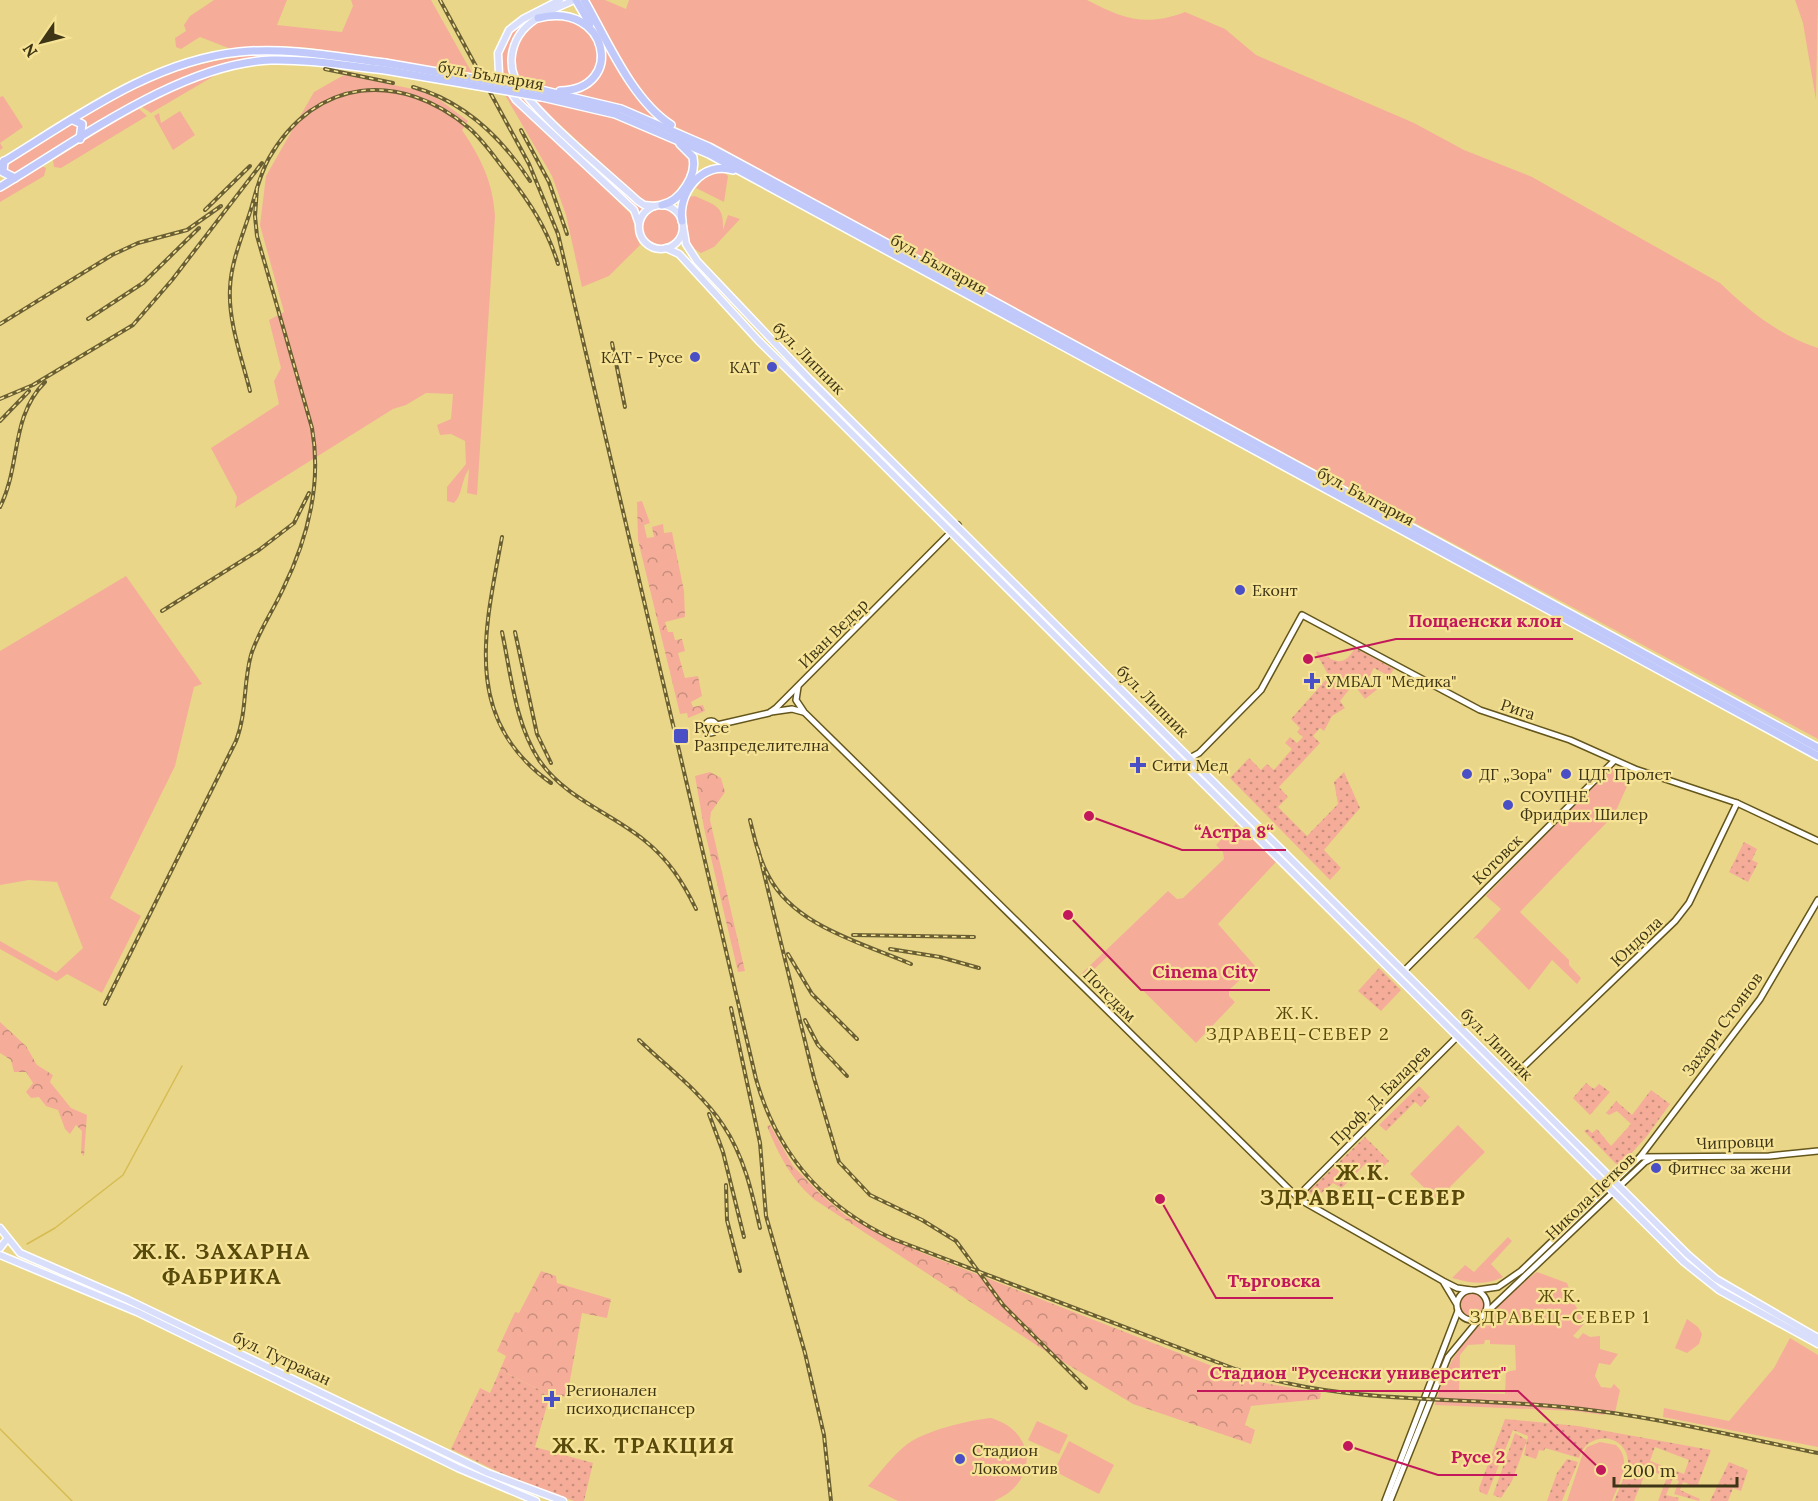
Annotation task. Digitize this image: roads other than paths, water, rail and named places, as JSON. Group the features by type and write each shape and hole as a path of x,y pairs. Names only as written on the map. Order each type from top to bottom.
{"highway":[{"path":"542,94 573,90 593,77 602,54 600,40 575,0"},
{"path":"584,0 647,103 663,119 699,141"},
{"path":"538,18 554,13 568,14 582,19 594,29"},
{"name":"бул. България","path":"2,163 131,86 173,68 229,53 268,50 302,51 621,109 699,141 1818,748"},
{"name":"бул. България","path":"0,187 154,95 194,78 236,65 270,60 303,60 385,67"},
{"name":"бул. България","path":"542,94 594,108 655,129 710,154 1818,756"},
{"path":"73,120 82,124 81,139"},
{"path":"655,129 686,147 694,160 692,174 678,196 672,202 659,206"},
{"path":"2,163 3,172 15,178"},
{"path":"682,224 683,200 704,171 723,167 760,182"}],"main road":[{"path":"547,6 555,0"},
{"path":"560,0 518,22 506,35 497,60 501,78 510,93 532,115 634,210 642,237 647,244 656,248 666,248 676,242 682,224 672,208 644,205 638,201 543,113 518,84 511,65 514,44 524,29 538,18 575,0"},
{"path":"639,224 646,211 659,206"},
{"name":"бул. Липник","path":"682,224 686,244 697,261 810,380 958,525 1399,977 1702,1279 1818,1344"},
{"name":"бул. Липник","path":"666,248 679,254 804,386 1404,971 1703,1269 1818,1338"},
{"path":"804,386 810,380"},
{"name":"бул. Тутракан","path":"0,1228 20,1253 91,1283 362,1410 488,1473 563,1501"},
{"path":"0,1248 7,1239"},
{"name":"бул. Тутракан","path":"0,1255 137,1312 488,1483 536,1501"},
{"path":"357,1419 362,1410"}],"street":[{"name":"Иван Ведър","path":"717,726 769,713 798,687 958,525"},
{"name":"Рига","path":"1189,762 1261,690 1302,615 1480,710 1570,740 1614,761 1737,802 1818,841"},
{"path":"798,687 796,698 804,712"},
{"path":"769,713 792,709 804,712"},
{"name":"Потсдам","path":"804,712 1299,1199 1443,1281 1457,1288 1474,1290"},
{"name":"Котовск","path":"1399,977 1614,761"},
{"name":"Юндола","path":"1518,1072 1679,916 1689,903 1737,802"},
{"name":"Захари Стоянов","path":"1640,1157 1760,999 1818,900"},
{"name":"Проф. Д. Баларев","path":"1299,1199 1305,1189 1458,1036"},
{"path":"1508,1074 1518,1072 1516,1082"},
{"path":"1650,1143 1648,1149 1653,1158"},
{"name":"Чипровци","path":"1653,1158 1768,1156 1818,1151"},
{"name":"Никола Петков","path":"1390,1501 1448,1357 1484,1315 1618,1183 1640,1157 1653,1158"},
{"name":"Никола Петков","path":"1618,1183 1653,1158"},
{"name":"Никола Петков","path":"1474,1290 1498,1287 1521,1271 1612,1189"},
{"name":"Потсдам","path":"1443,1281 1458,1308"},
{"path":"1385,1501 1463,1293 1474,1290 1486,1298 1484,1315 1467,1319 1458,1308"}],"waterway":[{"path":"27,1244 55,1228 123,1175 182,1066"},
{"path":"0,1429 72,1501"}],"railway":[{"path":"440,0 529,164 558,234 756,1079 777,1131 790,1154 806,1175 845,1211 893,1239 1235,1369 1275,1381 1356,1394 1563,1407 1627,1415 1818,1453"},
{"path":"325,69 393,83"},
{"path":"413,87 448,102 480,123 507,150 530,181"},
{"path":"250,391 231,314 230,288 235,258 269,158 288,131 310,111 335,98 361,91 388,91 415,97 443,109 469,128 480,138 530,205 549,239 558,264"},
{"path":"521,130 549,182 567,234"},
{"path":"0,399 33,385 133,325 172,280 262,163"},
{"path":"205,210 250,166"},
{"path":"105,1004 236,741 242,720 251,655 292,570 311,510 315,470 312,428 257,236 255,216 257,188"},
{"path":"0,324 112,255 138,243 187,230 221,206"},
{"path":"88,319 143,283 199,228"},
{"path":"612,343 625,407"},
{"path":"0,507 7,491 26,411 45,382"},
{"path":"0,421 29,391"},
{"path":"162,611 259,550 294,523 309,493"},
{"path":"502,537 486,638 486,670 491,701 503,730 522,758 551,783"},
{"path":"502,632 519,714 539,760 561,785 574,795 631,830 653,847 674,872 696,909"},
{"path":"515,632 537,734 551,763"},
{"path":"750,820 760,856 769,877 795,908 812,921 831,931 911,964"},
{"path":"758,849 814,1078 839,1162 870,1195 922,1220 956,1241 1003,1305 1086,1388"},
{"path":"853,935 974,937"},
{"path":"890,949 940,957 979,968"},
{"path":"788,954 812,994 857,1039"},
{"path":"731,1008 760,1143 766,1216 805,1353 824,1435 831,1501"},
{"path":"805,1020 818,1045 847,1076"},
{"path":"639,1040 694,1091 723,1125 742,1162 760,1228"},
{"path":"709,1114 723,1152 744,1237"},
{"path":"726,1185 727,1220 740,1271"}],"place":[{"name":"КАТ - Русе","path":"695,357"},
{"name":"КАТ","path":"772,367"},
{"name":"Еконт","path":"1240,590"},
{"name":"Пощаенски клон","path":"1308,659"},
{"name":"УМБАЛ \"Медика\"","path":"1312,681"},
{"name":"Русе Разпределителна","path":"681,736"},
{"name":"Сити Мед","path":"1138,765"},
{"name":"ДГ „Зора\"","path":"1467,774"},
{"name":"ЦДГ Пролет","path":"1566,774"},
{"name":"СОУПНЕ Фридрих Шилер","path":"1508,805"},
{"name":"“Астра 8“","path":"1089,816"},
{"name":"Cinema City","path":"1068,915"},
{"name":"Фитнес за жени","path":"1656,1168"},
{"name":"Търговска","path":"1160,1199"},
{"name":"Регионален психодиспансер","path":"552,1399"},
{"name":"Русе 2","path":"1348,1446"},
{"name":"Стадион Локомотив","path":"960,1459"},
{"name":"Стадион \"Русенски университет\"","path":"1601,1470"}],"district":[{"name":"Ж.К. ЗДРАВЕЦ-СЕВЕР 2","path":"1298,1023"},
{"name":"Ж.К. ЗДРАВЕЦ-СЕВЕР","path":"1363,1184"},
{"name":"Ж.К. ЗАХАРНА ФАБРИКА","path":"222,1264"},
{"name":"Ж.К. ЗДРАВЕЦ-СЕВЕР 1","path":"1560,1306"},
{"name":"Ж.К. ТРАКЦИЯ","path":"644,1445"}]}
